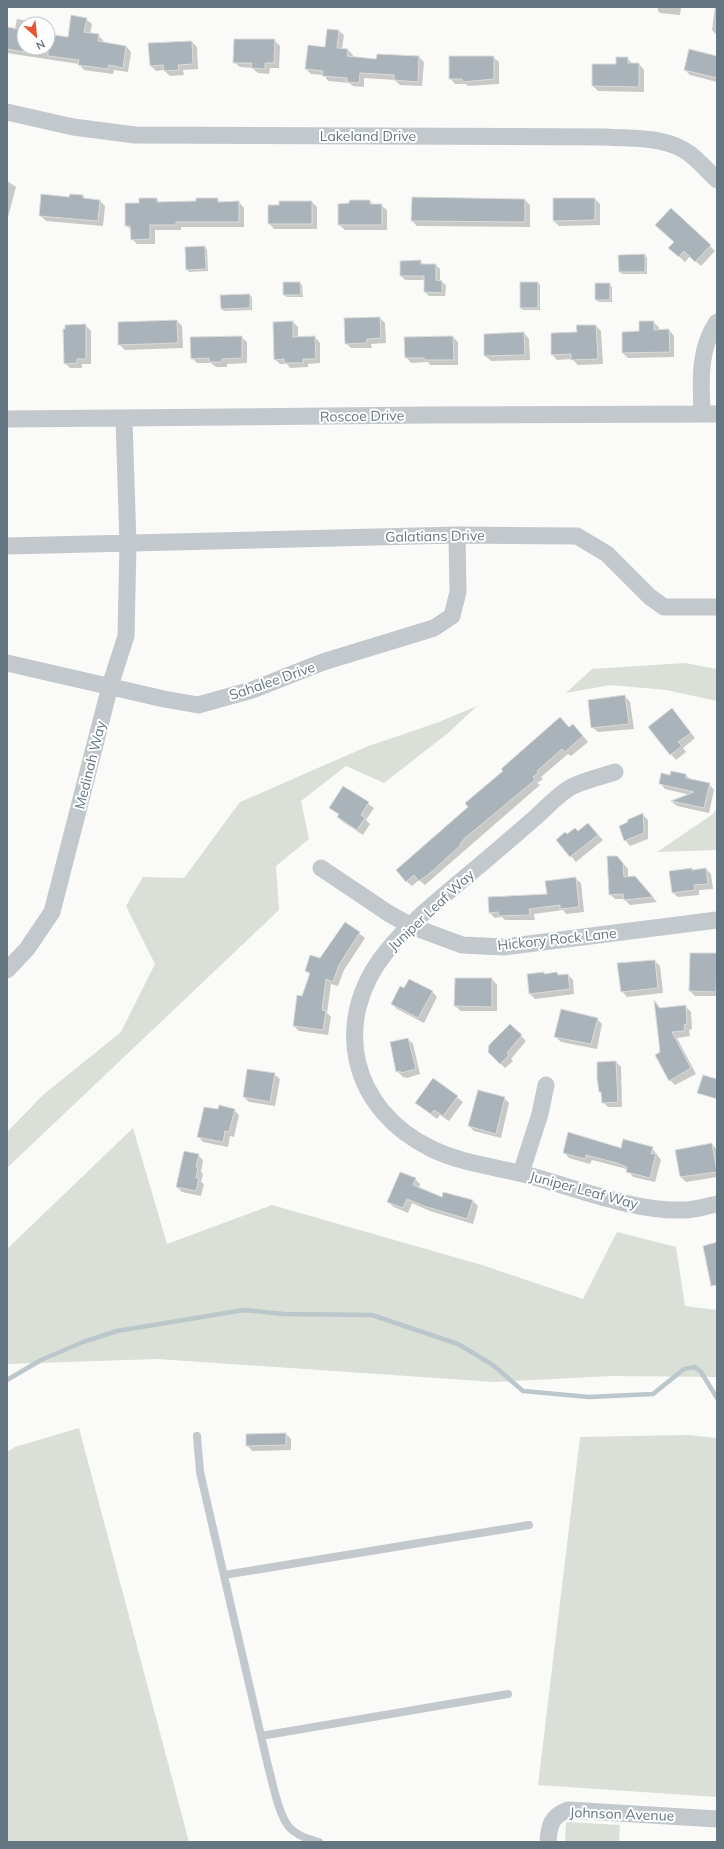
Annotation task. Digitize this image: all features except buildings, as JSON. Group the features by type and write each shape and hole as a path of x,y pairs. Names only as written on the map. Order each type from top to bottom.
{"street":[{"name":"Lakeland Drive","path":"7,112 73,128 135,135 606,137 658,140 673,144 689,153 717,180"},
{"path":"710,414 702,362 705,347 717,322"},
{"name":"Roscoe Drive","path":"7,420 428,415 710,414"},
{"name":"Medinah Way","path":"7,970 27,949 52,912 110,686 126,636 128,544 124,419"},
{"name":"Galatians Drive","path":"128,544 457,535 577,536 607,554 650,597 664,607 717,607"},
{"name":"Sahalee Drive","path":"7,663 164,699 198,704 252,690 324,662 434,628 452,616 458,592 457,535"},
{"path":"7,546 128,544"},
{"name":"Juniper Leaf Way","path":"614,772 568,788 411,926 386,952 362,992 355,1020 354,1042 356,1056 361,1076 383,1111 404,1132 431,1148 455,1158 521,1173 631,1204 656,1209 685,1210 717,1204"},
{"name":"Hickory Rock Lane","path":"321,868 388,913 411,926 462,945 504,947 717,920"},
{"path":"521,1173 540,1114 546,1085"},
{"name":"Johnson Avenue","path":"548,1842 549,1826 553,1819 560,1813 568,1810 717,1819"}],"lane":[{"path":"197,1436 200,1472 261,1736 282,1813 290,1828 304,1838 319,1842"},
{"path":"224,1575 529,1525"},
{"path":"261,1736 508,1694"}],"shaded area":[{"path":"685,663 717,669 717,701 666,690 610,685 566,693 592,669"},
{"path":"477,706 448,733 384,783 346,766 301,801 309,839 276,866 279,910 7,1168 7,1132 43,1095 121,1032 155,964 126,906 143,877 184,878 240,802 366,747 439,722"},
{"path":"717,808 717,850 657,852 713,814"},
{"path":"133,1128 167,1244 272,1205 482,1265 583,1299 617,1232 676,1247 685,1306 717,1310 717,1377 612,1376 495,1382 157,1359 7,1364 7,1249"},
{"path":"79,1428 189,1842 7,1842 7,1452 15,1447"},
{"path":"687,1435 717,1438 717,1797 538,1785 580,1437"},
{"path":"566,1822 620,1825 619,1842 565,1842"}],"waterway":[{"path":"7,1380 41,1360 83,1342 117,1331 244,1310 284,1314 372,1315 458,1344 493,1365 523,1391 589,1397 653,1394 684,1369 695,1367 701,1372 717,1398"}]}
